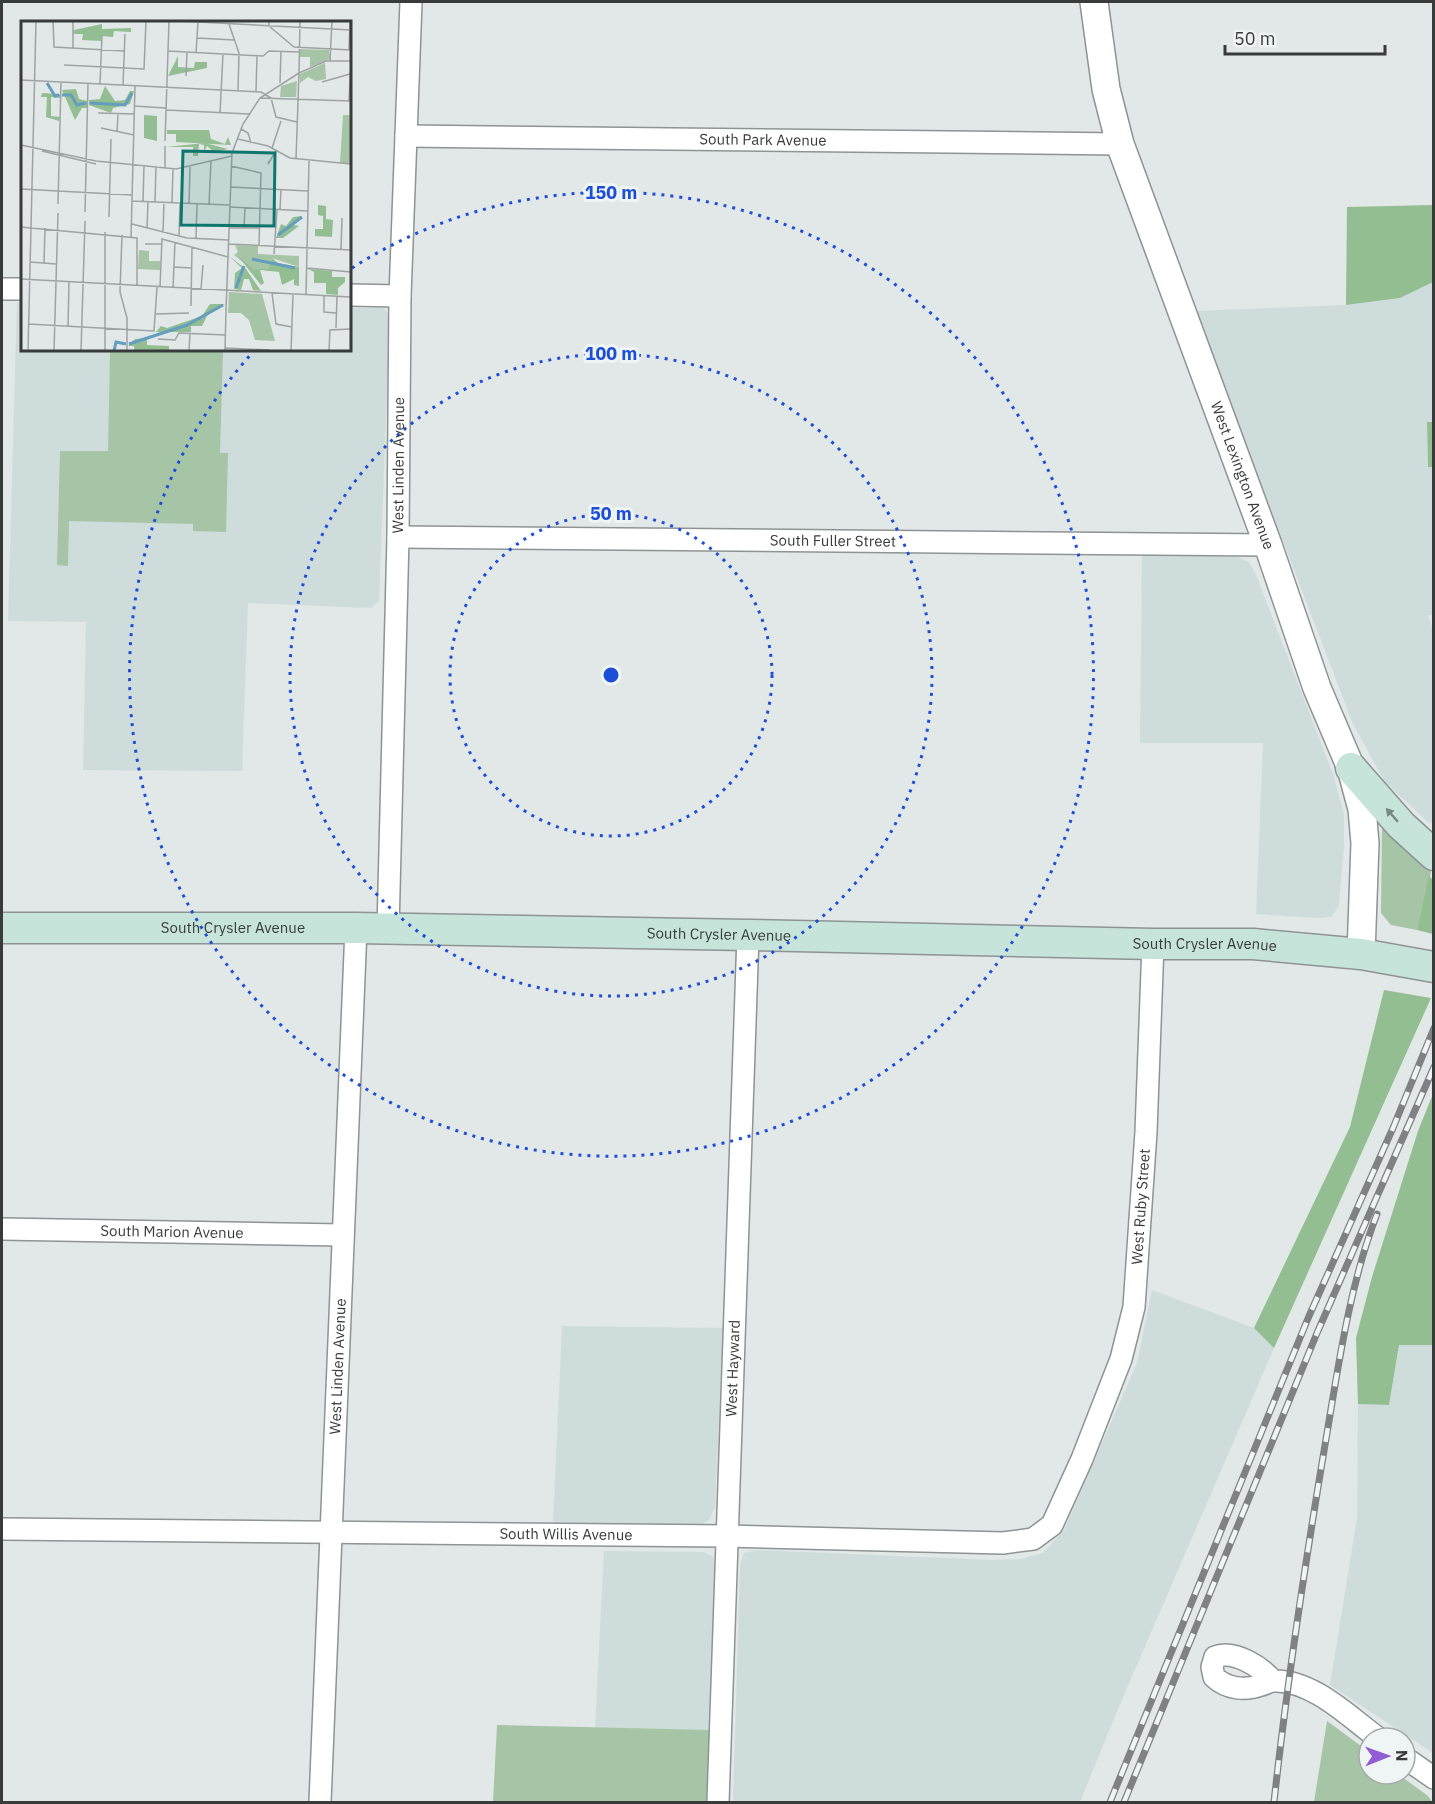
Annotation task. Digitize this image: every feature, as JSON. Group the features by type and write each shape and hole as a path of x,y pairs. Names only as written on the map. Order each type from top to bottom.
{"main road":[{"path":"1352,768 1401,825 1434,855"},
{"name":"South Crysler Avenue","path":"2,927 388,928 1152,944 1253,944 1361,954 1420,964"}],"street":[{"name":"West Linden Avenue","path":"388,928 398,537 400,296 411,2"},
{"name":"West Lexington Avenue","path":"1094,2 1106,89 1120,144 1268,545 1317,688 1352,768 1362,809 1365,843 1361,954"},
{"name":"South Park Avenue","path":"406,136 1120,144"},
{"path":"2,289 21,289"},
{"path":"351,295 400,296"},
{"name":"South Fuller Street","path":"398,537 1268,545"},
{"name":"West Linden Avenue","path":"320,1803 356,928"},
{"name":"West Hayward","path":"718,1803 748,934"},
{"name":"West Ruby Street","path":"1082,1459 1121,1359 1134,1308 1146,1132 1152,944"},
{"name":"South Marion Avenue","path":"2,1229 342,1235"},
{"name":"South Willis Avenue","path":"2,1529 727,1536 1003,1543 1033,1539 1052,1525 1082,1459"},
{"path":"1273,1681 1300,1687 1324,1697 1362,1726"},
{"path":"1417,1766 1434,1778"}],"shaded area":[{"path":"1433,282 1434,422 1427,422 1428,467 1434,467 1434,615 1428,615 1434,632 1434,820 1429,823 1385,782 1353,724 1195,311 1346,305 1400,298"},
{"path":"17,302 21,303 21,351 351,351 351,308 384,308 390,317 379,601 371,608 248,603 242,771 83,770 86,622 8,621"},
{"path":"1142,555 1237,557 1249,562 1256,575 1333,774 1344,814 1339,906 1331,917 1256,914 1263,743 1140,743"},
{"path":"1152,1290 1254,1328 1274,1348 1080,1802 733,1802 740,1565 744,1553 757,1550 992,1560 1020,1559 1043,1553 1064,1530 1137,1363"},
{"path":"562,1326 723,1328 715,1507 709,1520 698,1527 553,1522"},
{"path":"1399,1345 1433,1345 1433,1753 1417,1742 1417,1726 1392,1726 1330,1685 1357,1518 1358,1404 1389,1405"},
{"path":"604,1551 704,1552 713,1557 716,1572 710,1730 595,1728"}],"green space":[{"path":"1433,205 1433,282 1400,298 1346,305 1347,207"},
{"path":"110,351 223,351 220,453 228,453 226,532 193,531 193,524 69,521 68,566 57,565 60,451 108,451"},
{"path":"1427,422 1433,422 1433,467 1428,467"},
{"path":"1382,824 1429,863 1431,872 1417,930 1391,925 1381,913"},
{"path":"1429,876 1433,880 1433,934 1417,930"},
{"path":"1384,990 1431,998 1274,1348 1254,1328 1350,1127"},
{"path":"1433,1094 1433,1345 1399,1345 1389,1405 1358,1404 1356,1338 1372,1277 1418,1131"},
{"path":"1327,1721 1357,1743 1357,1786 1414,1786 1432,1802 1314,1802"},
{"path":"497,1725 710,1730 708,1802 493,1802"}],"railway":[{"path":"1110,1802 1309,1316 1393,1128 1434,1028"},
{"path":"1124,1802 1317,1333 1434,1067"},
{"path":"1274,1802 1297,1624 1340,1357 1359,1270 1377,1214"}]}
